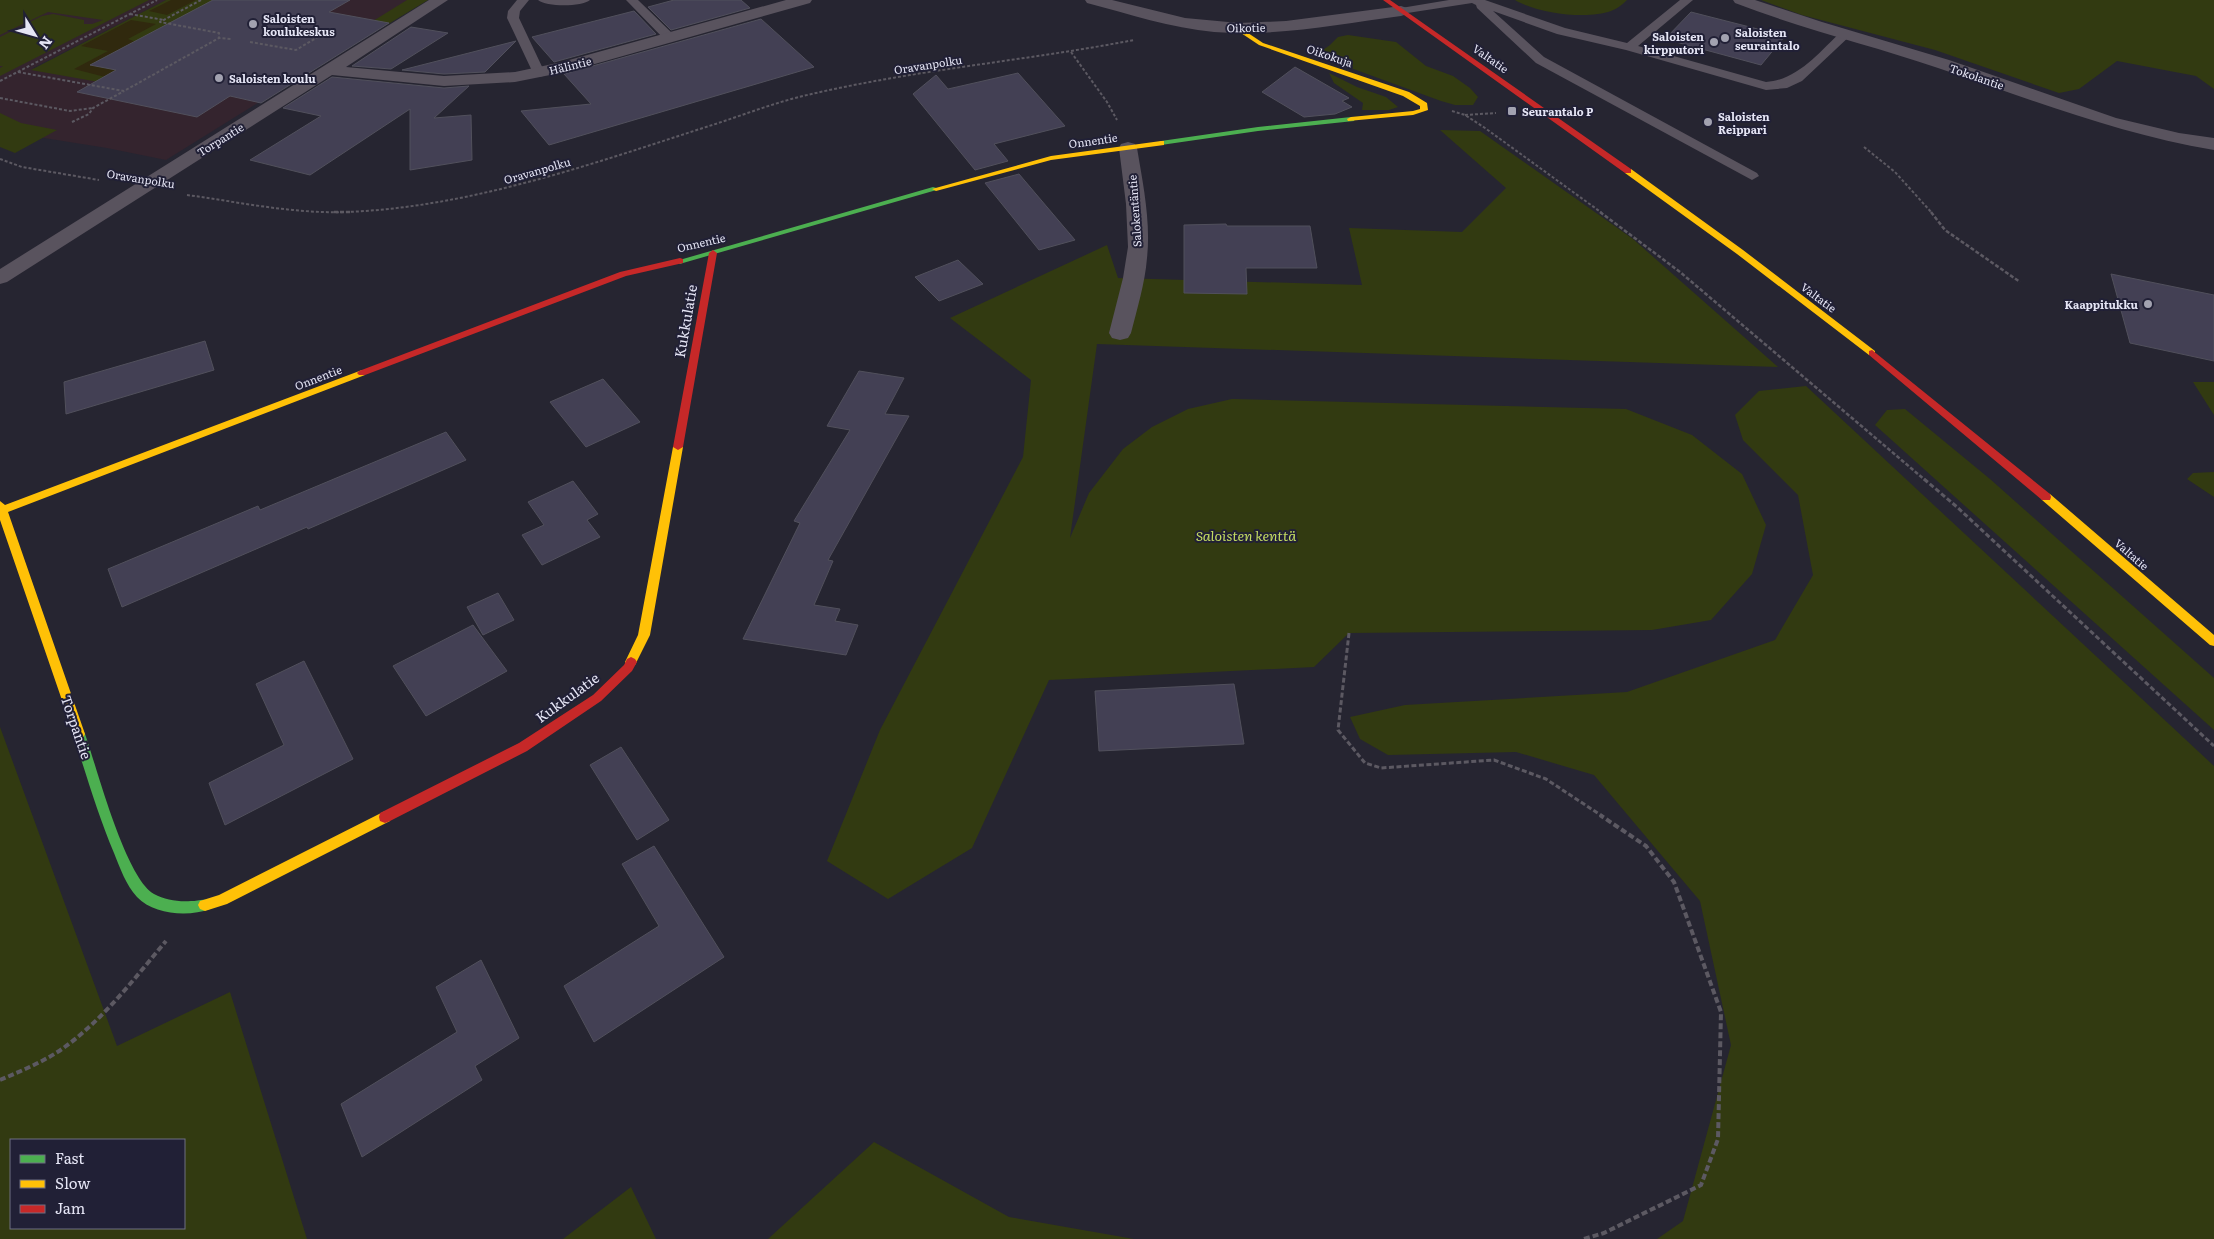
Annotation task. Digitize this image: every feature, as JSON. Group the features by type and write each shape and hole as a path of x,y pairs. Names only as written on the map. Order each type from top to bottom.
{"main road":[{"name":"Valtatie","path":"1386,0 1675,204 1855,339 1951,416 2214,642"},
{"name":"Oikokuja","path":"1237,28 1261,44 1418,100"},
{"name":"Onnentie","path":"1,509 623,274 713,253 1012,167 1051,158 1258,129 1413,113 1424,110 1424,105 1418,100"},
{"name":"Kukkulatie","path":"195,908 222,900 523,747 597,698 628,668 644,634 713,253"},
{"name":"Torpantie","path":"1,509 125,866 142,894 162,904 195,908"}],"street":[{"name":"Torpantie","path":"0,278 440,0"},
{"name":"Hälintie","path":"329,70 406,79 489,80 539,72 670,38 804,0"},
{"name":"Oikotie","path":"1093,0 1191,24 1237,28 1268,27 1401,11"},
{"name":"Tokolantie","path":"1741,0 2011,87 2097,119 2162,136 2214,144"},
{"name":"Salokentäntie","path":"1120,332 1137,260 1133,181 1128,148"}],"lane":[{"path":"523,0 514,10 513,18 539,72"},
{"path":"544,0 564,2 584,0"},
{"path":"632,0 670,38"},
{"path":"1473,0 1540,60 1752,176"},
{"path":"1401,11 1473,0 1561,31 1629,47 1766,86 1783,85 1798,78 1846,34"},
{"path":"1629,47 1687,0"}],"path":[{"path":"0,82 157,0"},
{"path":"201,0 160,22 219,33 219,38"},
{"path":"130,14 164,20"},
{"path":"250,42 296,50 331,29"},
{"path":"0,98 70,111 93,108 219,38 230,40"},
{"name":"Oravanpolku","path":"0,159 22,167 45,172 218,200 295,210 346,212 436,203 553,176 800,97 858,84 940,70 1071,52 1107,102 1120,125 1128,148"},
{"path":"18,72 124,91"},
{"path":"1418,100 1465,115 1485,128 1618,224 1680,272 1957,507 2214,746"},
{"path":"72,122 90,114 93,108"},
{"path":"1465,115 1503,112"},
{"path":"1864,147 1901,178 1946,230 2020,282"},
{"path":"1349,633 1338,730 1365,762 1380,768 1494,760 1546,779 1646,846 1674,882 1721,1012 1718,1139 1701,1185 1604,1233 1584,1239"},
{"path":"0,1080 43,1061 83,1034 112,1004 195,908"}],"shaded area":[{"name":"Saloisten koulu","path":"0,0 166,0 31,69 267,0 423,0 166,160 107,148 0,131"}],"green space":[{"path":"0,0 149,0 0,76 0,68 3,66 0,66 0,37 42,16 53,14 84,20 84,24 92,24 103,20 48,12 0,35"},
{"path":"166,0 213,0 127,87 31,70"},
{"path":"407,0 428,0 385,26 365,26"},
{"path":"1515,0 1627,0 1611,11 1601,14 1575,15 1548,12 1524,5"},
{"path":"1761,0 2214,0 2214,89 2196,76 2117,61 2079,89 2059,93 1935,50 1802,15"},
{"path":"1348,35 1396,42 1426,66 1453,76 1470,88 1478,97 1473,105 1455,105 1337,63 1320,52 1338,37"},
{"path":"1329,73 1357,87 1386,97 1398,107 1389,110 1362,110 1363,103 1334,83"},
{"path":"0,113 21,123 57,130 15,153 0,147"},
{"name":"Saloisten kenttä","path":"1440,130 1480,131 1633,239 1778,367 1097,344 1070,538 1089,493 1123,449 1152,427 1188,409 1232,399 1626,409 1692,435 1742,474 1766,525 1752,574 1711,620 1652,630 1349,633 1314,667 1049,680 972,848 888,899 827,861 880,730 1023,457 1031,380 950,318 1107,245 1118,278 1362,285 1349,228 1462,232 1506,188"},
{"path":"2193,382 2214,382 2214,415"},
{"path":"1806,386 2214,766 2214,1239 1657,1239 1683,1221 1731,1045 1700,901 1594,775 1516,752 1388,755 1360,739 1350,717 1405,705 1627,692 1775,640 1813,575 1798,495 1743,440 1735,415 1759,391"},
{"path":"1905,409 1990,479 2214,678 2214,730 1875,425 1887,410"},
{"path":"2214,472 2214,497 2187,479 2193,473"},
{"path":"0,727 117,1046 230,992 307,1239 0,1239"},
{"path":"874,1142 1009,1217 1134,1239 768,1239"},
{"path":"631,1187 656,1239 563,1239"}],"sand":[{"path":"171,0 196,0 167,15 149,11"},
{"path":"131,20 156,24 128,39 147,46 113,79 74,69 108,51 81,46"}],"building":[{"path":"213,0 350,0 329,12 389,23 261,103 230,96 197,117 77,92 116,70 90,65"},
{"path":"674,0 741,0 750,8 671,30 648,7"},
{"path":"634,11 656,34 554,62 532,37"},
{"name":"Saloisten seuraintalo","path":"1691,12 1785,36 1761,65 1665,39"},
{"path":"761,19 814,67 549,145 521,111 591,104 564,74"},
{"path":"411,27 448,33 391,69 352,66"},
{"path":"516,41 485,72 444,74 402,70"},
{"path":"1295,67 1349,98 1342,101 1352,107 1335,114 1304,117 1262,92"},
{"path":"1018,73 1065,126 994,144 1008,161 975,170 913,94 936,75 948,89"},
{"path":"332,77 444,88 469,86 434,118 471,115 472,160 410,170 410,109 310,175 250,160 321,116 283,108"},
{"path":"1019,174 1075,240 1039,250 985,183"},
{"path":"1226,224 1227,226 1310,226 1317,268 1246,268 1247,294 1184,293 1184,225"},
{"path":"958,260 983,284 939,301 915,277"},
{"path":"2111,274 2214,295 2214,361 2130,343"},
{"path":"205,341 214,370 66,414 64,382"},
{"path":"859,371 904,378 885,414 909,416 828,560 833,561 814,605 840,609 835,621 858,625 846,655 743,639 800,523 794,521 850,430 827,426"},
{"path":"603,379 640,422 586,447 550,402"},
{"path":"446,432 466,460 122,607 108,569 258,506 260,510"},
{"path":"573,481 598,514 587,520 600,537 542,565 522,535 544,525 528,502"},
{"path":"498,593 514,620 483,635 467,607"},
{"path":"473,625 507,671 426,716 393,666"},
{"path":"304,661 353,759 225,825 209,783 284,745 256,684"},
{"path":"1234,684 1244,744 1099,751 1095,691"},
{"path":"621,747 669,820 637,840 590,765"},
{"path":"654,846 724,957 594,1042 564,986 659,926 622,864"},
{"path":"481,960 519,1038 475,1066 482,1080 362,1157 341,1104 457,1032 436,987"}],"traffic: fast":[{"path":"1161,143 1258,129 1351,119"},
{"path":"680,261 936,189"},
{"path":"79,734 117,844 135,884 143,894 164,905 181,907 205,905"}],"traffic: slow":[{"path":"1237,28 1261,44 1406,94 1424,105 1424,110 1413,113 1351,119"},
{"path":"936,189 1051,158 1161,143"},
{"path":"1628,171 1740,252 1872,353"},
{"path":"0,511 362,373"},
{"path":"631,662 644,635 678,447"},
{"path":"2046,497 2214,642"},
{"path":"0,505 79,734"},
{"path":"205,905 222,900 385,817"}],"traffic: jam":[{"path":"1386,0 1628,171"},
{"path":"678,447 713,253"},
{"path":"362,373 623,274 680,261"},
{"path":"1872,353 2046,497"},
{"path":"385,817 523,747 597,698 628,668 631,662"}],"place":[{"name":"Saloisten koulukeskus","path":"253,24"},
{"name":"Saloisten seuraintalo","path":"1725,38"},
{"name":"Saloisten kirpputori","path":"1714,42"},
{"name":"Saloisten koulu","path":"219,78"},
{"name":"Seurantalo P","path":"1512,111"},
{"name":"Saloisten Reippari","path":"1708,122"},
{"name":"Kaappitukku","path":"2148,304"}]}
